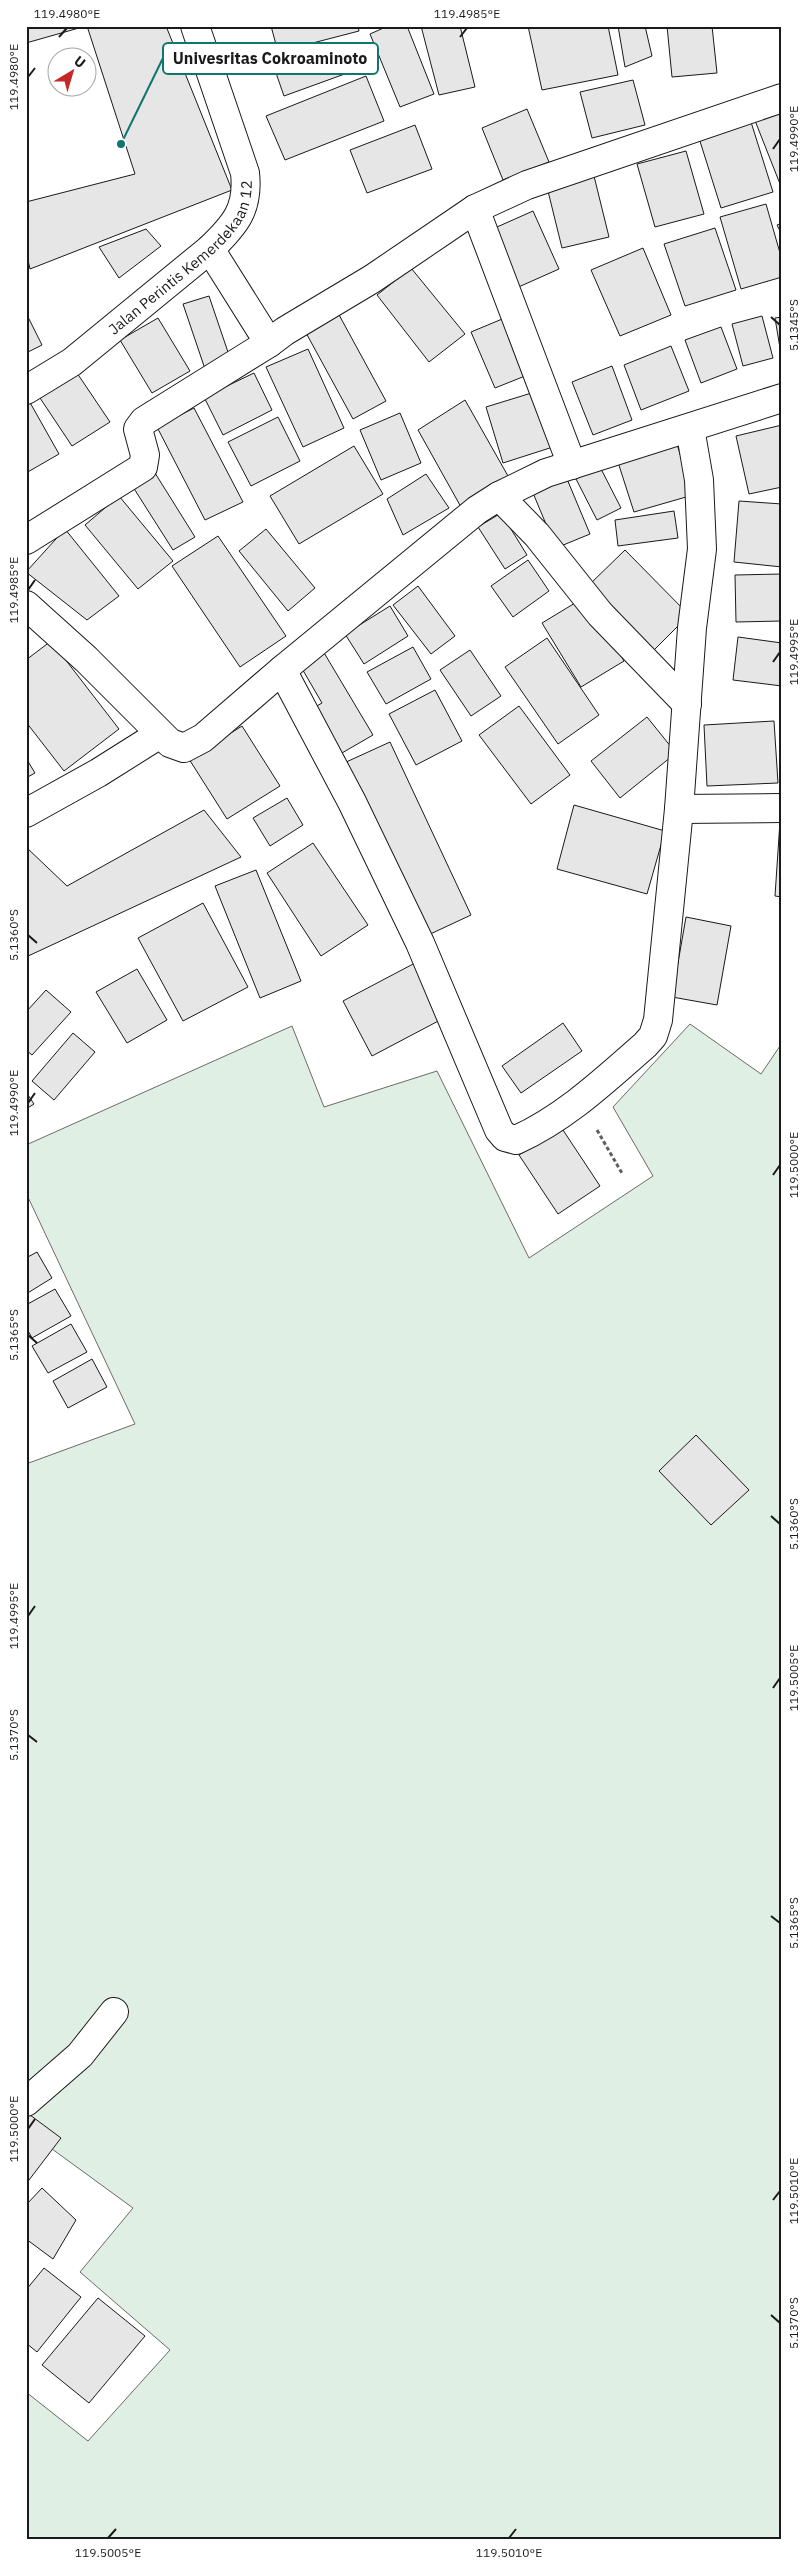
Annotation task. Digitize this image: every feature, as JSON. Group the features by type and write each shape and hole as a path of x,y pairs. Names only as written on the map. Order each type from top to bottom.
{"street":[{"name":"Jalan Perintis Kemerdekaan 12","path":"26,390 72,362 210,249 234,226 238,219 246,193 244,173 195,26"},
{"path":"26,540 143,467 145,455 139,438 140,424 285,331 372,279 475,209 544,179 782,98"},
{"path":"475,209 572,465"},
{"path":"210,249 269,343"},
{"path":"26,605 86,660 160,734 179,747 194,744 477,510 499,496 532,478 782,398"},
{"path":"282,670 352,802 420,943 500,1130 505,1137 516,1140 530,1134 580,1102 653,1036 658,1020 679,809 702,529 699,480 690,428"},
{"path":"499,496 537,536 600,614 687,704"},
{"path":"26,813 98,773 160,734"},
{"path":"679,809 782,808"},
{"path":"26,2102 80,2055 114,2012"}],"path":[{"path":"580,1102 623,1175"}],"green space":[{"path":"690,1024 761,1074 782,1043 782,2540 26,2540 26,2392 88,2441 170,2350 80,2272 133,2208 26,2130 26,1464 135,1424 26,1193 26,1145 292,1026 324,1107 437,1071 529,1258 653,1176 613,1107"}],"building":[{"path":"26,26 86,26 26,43"},
{"path":"87,26 166,26 232,190 30,269 26,251 26,202 135,174 98,60 98,48 94,48"},
{"path":"271,26 358,26 359,31 278,52"},
{"path":"388,26 407,26 434,94 400,107 370,34"},
{"path":"421,26 460,26 475,87 439,95"},
{"path":"528,26 608,26 618,75 542,90"},
{"path":"618,26 645,26 652,56 625,67"},
{"path":"667,26 712,26 717,73 672,77"},
{"path":"356,44 364,67 284,96 276,73"},
{"path":"366,76 384,121 285,160 266,116"},
{"path":"633,80 645,125 592,138 580,92"},
{"path":"782,101 782,189 752,113"},
{"path":"527,109 549,162 503,180 482,128"},
{"path":"751,122 773,192 721,208 699,138"},
{"path":"415,125 432,169 367,193 350,150"},
{"path":"686,151 704,214 655,227 637,164"},
{"path":"593,172 609,237 562,248 546,183"},
{"path":"766,204 782,260 782,277 741,289 720,217"},
{"path":"533,211 559,269 514,289 488,231"},
{"path":"782,223 782,235 777,225"},
{"path":"715,228 736,290 685,306 664,244"},
{"path":"146,229 161,246 119,278 99,247"},
{"path":"643,248 671,315 620,336 591,270"},
{"path":"411,268 465,334 429,362 377,295"},
{"path":"209,296 231,361 205,369 183,304"},
{"path":"26,313 42,345 26,353"},
{"path":"338,313 386,401 353,419 305,331"},
{"path":"762,316 773,358 743,366 732,324"},
{"path":"507,317 530,374 495,388 471,332"},
{"path":"782,317 782,360 775,318"},
{"path":"158,318 190,371 152,393 120,340"},
{"path":"721,327 737,369 701,383 685,340"},
{"path":"671,346 689,391 641,410 624,365"},
{"path":"308,349 344,428 303,447 266,367"},
{"path":"612,366 632,420 593,435 572,382"},
{"path":"75,370 110,422 72,446 38,395"},
{"path":"254,373 272,410 223,435 204,397"},
{"path":"538,391 556,446 503,463 486,407"},
{"path":"28,399 59,454 26,473 26,400"},
{"path":"465,400 508,476 461,507 418,430"},
{"path":"194,408 243,502 205,520 157,427"},
{"path":"400,413 421,463 381,480 360,430"},
{"path":"278,417 300,461 251,486 228,442"},
{"path":"782,425 782,487 749,494 736,436"},
{"path":"675,438 693,495 634,512 616,456"},
{"path":"354,446 383,494 299,544 270,496"},
{"path":"599,465 621,508 597,520 575,477"},
{"path":"155,473 195,537 173,550 133,487"},
{"path":"426,474 449,508 403,535 387,499"},
{"path":"567,479 590,534 556,548 533,493"},
{"path":"119,496 173,561 138,589 85,525"},
{"path":"739,501 782,504 782,567 734,562"},
{"path":"674,511 678,538 618,546 615,520"},
{"path":"501,513 527,555 505,569 478,527"},
{"path":"65,529 119,596 87,620 26,572"},
{"path":"266,529 315,588 288,611 239,551"},
{"path":"218,536 286,636 240,667 172,566"},
{"path":"625,550 689,615 653,651 588,586"},
{"path":"528,560 549,591 513,617 491,586"},
{"path":"782,574 782,621 736,622 735,575"},
{"path":"418,586 455,636 431,654 393,605"},
{"path":"585,597 624,661 581,687 542,623"},
{"path":"390,606 408,636 364,664 345,634"},
{"path":"738,637 782,643 782,686 733,680"},
{"path":"547,638 599,715 558,744 505,667"},
{"path":"51,641 119,729 64,771 26,722 26,660"},
{"path":"320,646 373,735 335,757 308,711 322,703 297,660"},
{"path":"413,647 431,679 386,704 367,672"},
{"path":"470,650 501,696 471,716 440,670"},
{"path":"435,690 462,741 416,765 389,714"},
{"path":"519,706 570,775 531,804 479,735"},
{"path":"647,717 676,753 620,798 591,761"},
{"path":"774,721 778,783 707,786 704,725"},
{"path":"242,726 280,786 227,819 189,759"},
{"path":"390,742 471,915 426,936 344,763"},
{"path":"26,758 35,773 26,778"},
{"path":"287,798 303,825 270,846 253,818"},
{"path":"574,805 665,831 647,894 557,869"},
{"path":"204,810 241,857 26,957 26,847 67,886"},
{"path":"780,821 782,821 782,897 775,896"},
{"path":"313,843 368,925 321,956 267,873"},
{"path":"256,870 301,981 260,998 215,886"},
{"path":"203,903 248,987 183,1021 138,938"},
{"path":"686,917 731,926 717,1005 672,997"},
{"path":"415,963 444,1018 372,1056 343,1001"},
{"path":"137,969 167,1020 127,1043 96,992"},
{"path":"46,990 71,1012 32,1055 26,1050 26,1012"},
{"path":"563,1023 582,1051 521,1093 502,1066"},
{"path":"73,1033 95,1052 54,1100 32,1081"},
{"path":"26,1092 34,1104 26,1109"},
{"path":"561,1127 600,1186 558,1214 519,1155"},
{"path":"37,1252 52,1278 26,1294 26,1258"},
{"path":"55,1289 71,1316 32,1338 26,1327 26,1305"},
{"path":"71,1324 87,1352 48,1373 32,1346"},
{"path":"92,1359 107,1387 68,1408 53,1381"},
{"path":"696,1435 749,1490 711,1525 659,1471"},
{"path":"26,2112 61,2138 26,2184"},
{"path":"42,2188 76,2220 53,2259 26,2239 26,2205"},
{"path":"44,2268 81,2297 37,2352 26,2343 26,2290"},
{"path":"98,2298 145,2336 89,2403 42,2365"}],"place":[{"name":"Univesritas Cokroaminoto","path":"121,144"}]}
